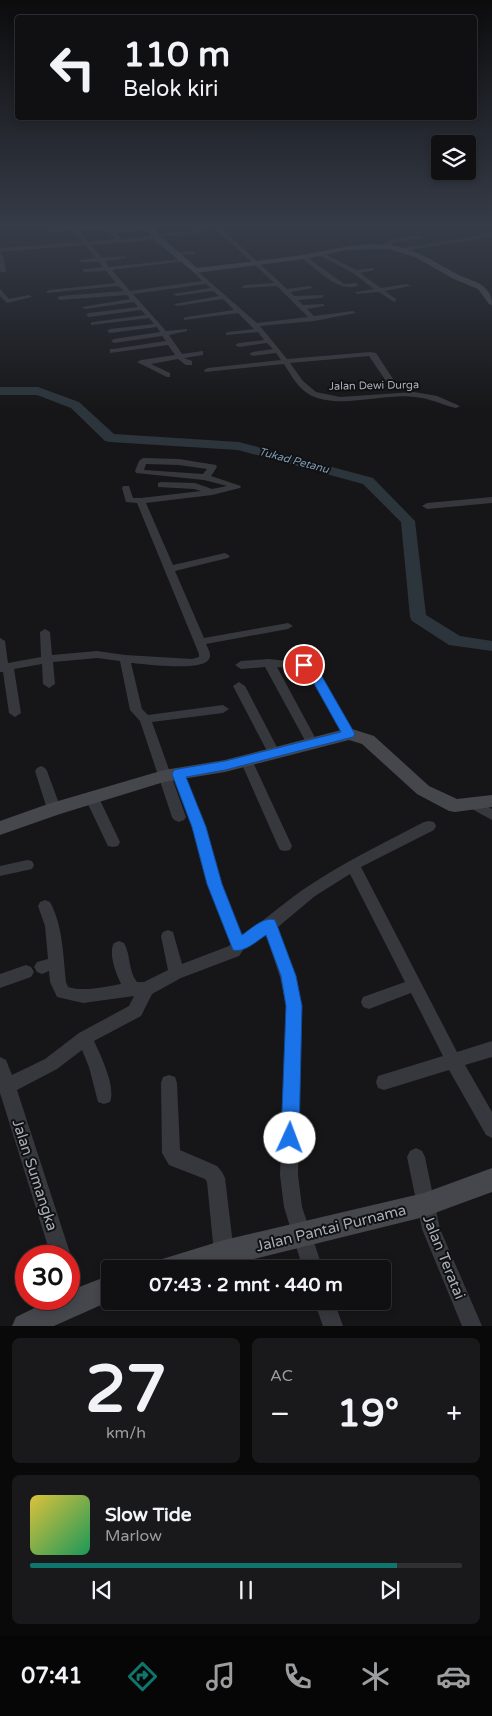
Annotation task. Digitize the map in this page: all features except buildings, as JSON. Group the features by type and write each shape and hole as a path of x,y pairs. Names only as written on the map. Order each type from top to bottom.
{"street":[{"path":"49,292 94,287"},
{"path":"123,287 165,332 182,360 189,363"},
{"path":"60,298 150,293 173,287"},
{"name":"Jalan Dewi Durga","path":"212,287 262,333 278,351 304,388 321,397 340,399 414,394 434,398 456,406"},
{"path":"283,287 314,319"},
{"path":"376,287 394,300"},
{"path":"358,293 401,287"},
{"path":"482,287 492,302"},
{"path":"287,291 310,288"},
{"path":"176,294 214,289"},
{"path":"0,291 6,301 29,297"},
{"path":"294,298 322,296"},
{"path":"177,304 224,297"},
{"path":"85,307 135,300"},
{"path":"232,305 185,316 240,311"},
{"path":"303,307 322,305"},
{"path":"89,315 142,308"},
{"path":"239,342 262,333 314,319 353,313"},
{"path":"93,324 151,316"},
{"path":"110,331 159,325"},
{"path":"114,341 186,330"},
{"path":"228,334 262,333"},
{"path":"113,352 171,342"},
{"path":"252,354 278,351"},
{"path":"167,375 142,362 200,353"},
{"path":"208,370 370,354 373,355 393,385"},
{"path":"126,488 129,500 141,501 212,492 237,486 205,477 139,471 141,463 144,461 179,462 213,467 205,477"},
{"path":"161,485 195,486 212,492"},
{"path":"427,506 492,500"},
{"path":"4,667 95,655 116,656 125,659 198,662 205,658 141,501"},
{"path":"169,569 225,556"},
{"path":"200,642 288,626"},
{"path":"45,632 49,684"},
{"path":"0,641 15,713"},
{"path":"125,659 136,710 145,719 171,775 199,827 214,884 238,945"},
{"path":"268,664 312,743"},
{"path":"241,665 304,665 312,668 349,734"},
{"path":"238,686 274,753"},
{"path":"145,719 223,709"},
{"path":"0,828 54,809 171,775 210,769 349,734 368,740 423,790 455,806 492,801"},
{"path":"246,760 285,846"},
{"path":"41,771 54,809"},
{"path":"171,775 179,817"},
{"path":"92,798 113,842"},
{"path":"475,804 492,815"},
{"path":"46,906 52,926 49,965 63,992 72,996 139,989 234,951 238,945 270,925 310,892 354,865 429,826"},
{"path":"0,871 27,865"},
{"path":"354,865 454,1062 492,1129"},
{"path":"270,925 288,976 294,1006 288,1175 293,1207 310,1260"},
{"path":"168,936 176,973"},
{"path":"119,947 123,970 129,985 139,989"},
{"path":"0,981 26,972"},
{"path":"369,1002 415,985"},
{"path":"6,1087 51,1064 85,1038 135,1011 139,989"},
{"path":"85,1038 97,1066 104,1096"},
{"path":"384,1082 492,1049"},
{"name":"Jalan Sumangka","path":"0,1065 57,1245"},
{"path":"169,1083 171,1153 175,1159 211,1172 216,1178 224,1253"},
{"name":"Jalan Teratai","path":"416,1157 424,1205 431,1229 472,1326"},
{"name":"Jalan Pantai Purnama","path":"200,1260 424,1205 492,1180"},
{"path":"80,1291 101,1289"},
{"path":"25,1326 47,1310"},
{"path":"327,1310 333,1326"}],"waterway":[{"name":"Tukad Petanu","path":"0,391 38,391 75,405 110,438 239,446 368,481 408,521 418,617 455,641 492,646"}],"route":[{"path":"290,1138 294,1006 288,976 270,925 238,945 214,884 199,827 178,774 225,766 349,734 312,668 304,665"}]}
